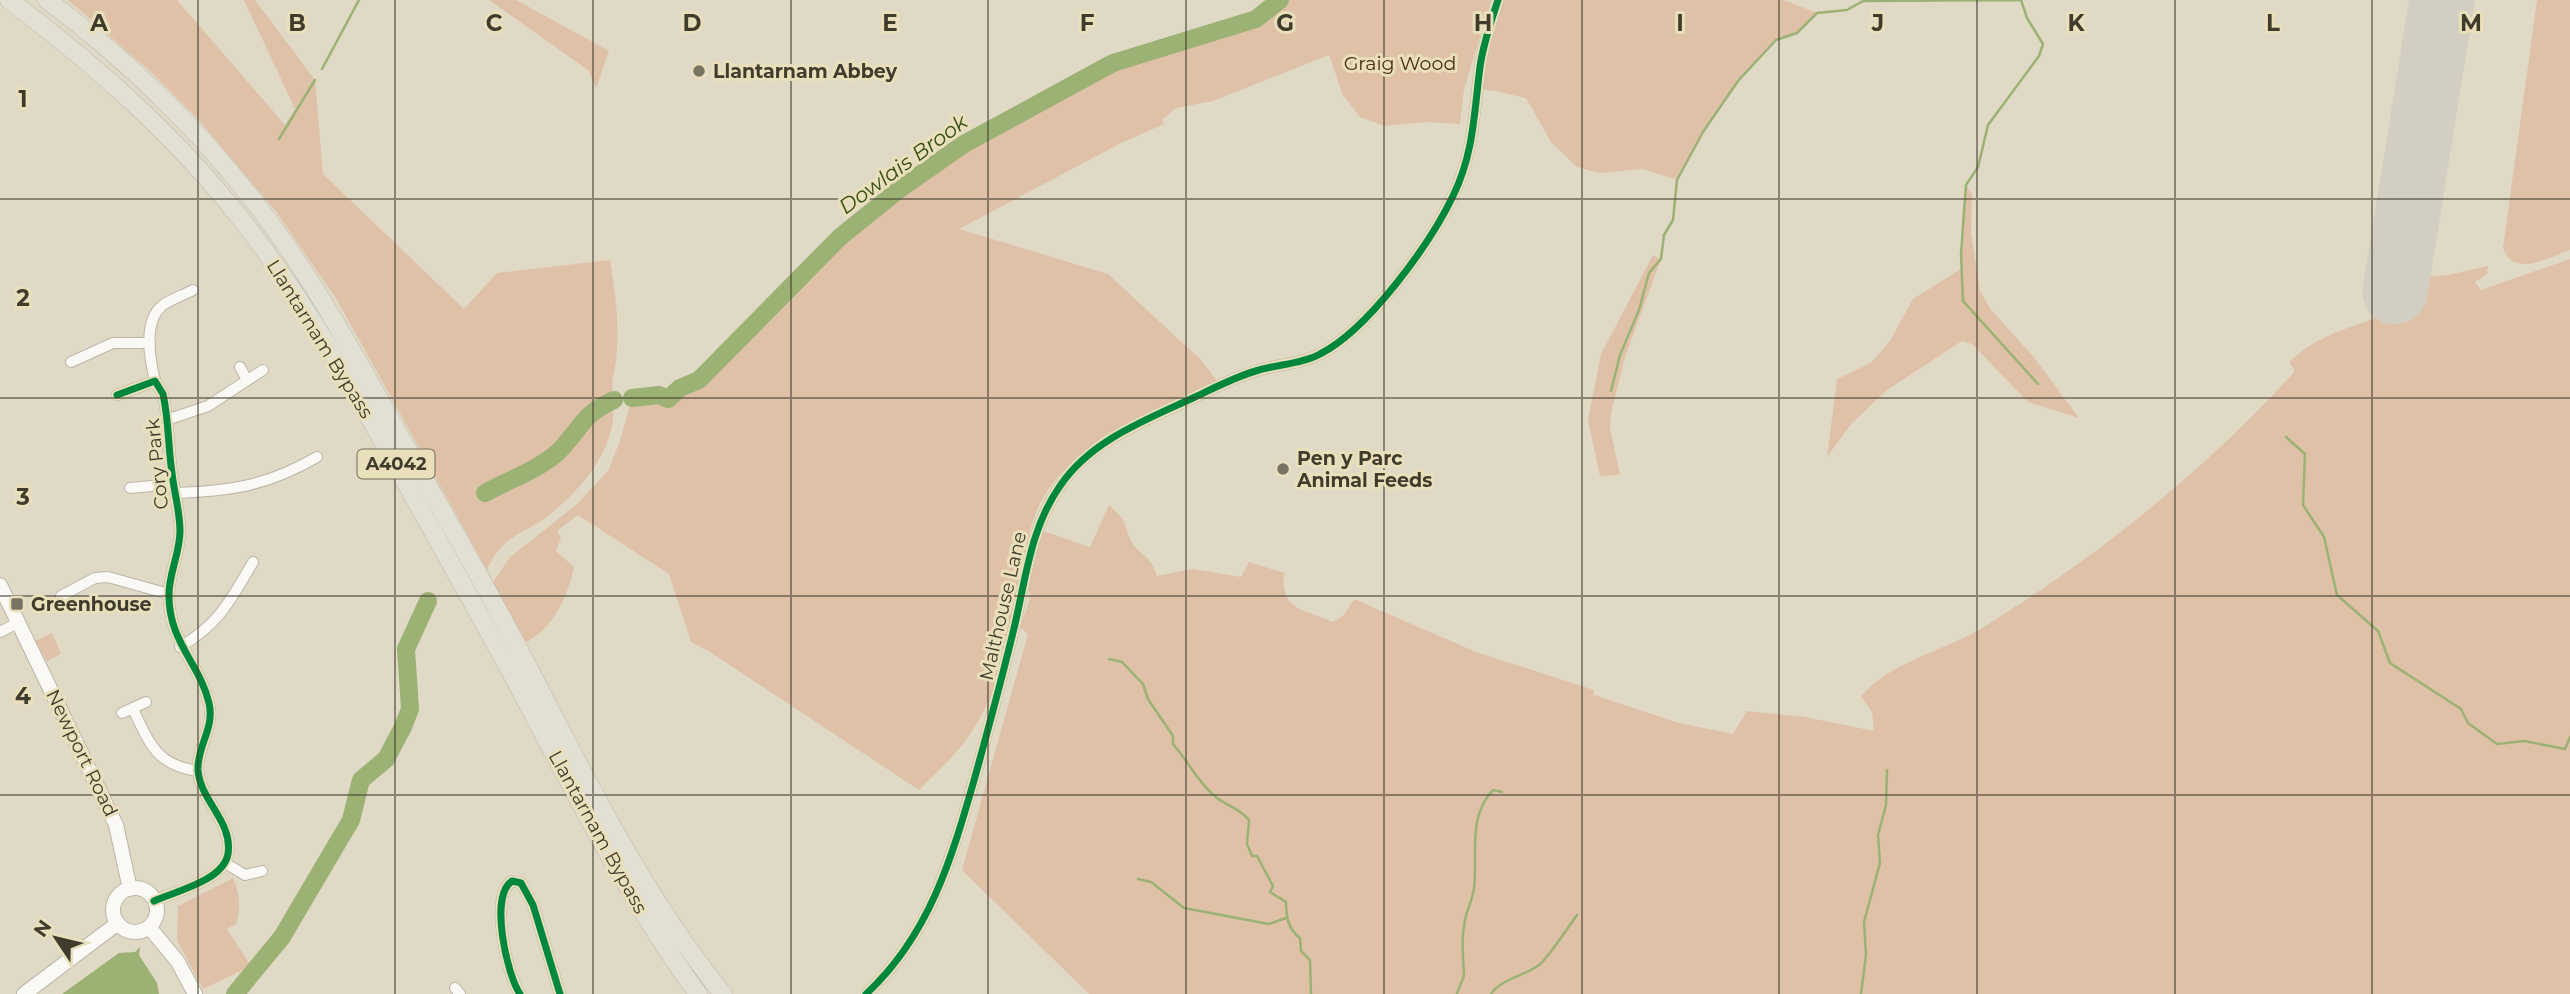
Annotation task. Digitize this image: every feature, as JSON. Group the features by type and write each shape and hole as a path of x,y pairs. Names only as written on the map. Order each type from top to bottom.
{"highway":[{"name":"Llantarnam Bypass","path":"9,0 104,76 155,123 239,217 289,286 379,435 643,911 698,994"},
{"name":"Llantarnam Bypass","path":"47,0 167,105 247,194 281,238 356,358 503,619 625,844 666,912 723,994"}],"street":[{"name":"Malthouse Lane","path":"866,994 892,968 912,941 944,880 1000,688 1035,537 1059,487 1072,471 1108,440 1233,380 1258,370 1317,356 1345,337 1375,306 1435,228 1468,162 1474,134 1483,47 1498,0"},
{"path":"71,362 113,343 150,343 154,315 162,306 193,290"},
{"name":"Cory Park","path":"150,343 155,381 163,394 169,419 180,528 179,547 169,594 180,647 206,692 210,705 211,719 198,771"},
{"path":"240,367 247,380"},
{"path":"169,419 208,406 263,370"},
{"path":"117,395 155,381"},
{"path":"130,488 259,485 282,477 317,457"},
{"path":"180,647 207,630 220,616 253,562"},
{"path":"61,596 95,579 108,577 169,594"},
{"name":"Newport Road","path":"0,585 116,825 130,889"},
{"path":"0,632 19,622"},
{"path":"146,702 127,711 155,751 167,763 198,771 205,792 225,826 228,852 225,863 212,876 154,901"},
{"path":"225,863 244,876 262,871"},
{"path":"520,994 514,985 503,943 505,891 512,881 521,883 533,905 560,994"},
{"path":"130,889 144,891 154,901 155,918 149,927 129,931 118,923 115,903 130,889"},
{"path":"24,994 118,923"},
{"path":"149,927 178,962 195,994"}],"green space":[{"path":"68,0 177,0 285,125 295,109 244,0 255,0 315,80 323,174 464,309 497,273 610,260 618,333 612,383 613,419 604,451 573,494 543,520 507,541 487,570 337,300 275,210 197,118 151,72"},
{"path":"489,0 516,0 609,51 596,88 588,70"},
{"name":"Graig Wood","path":"1280,0 1491,0 1464,89 1460,124 1427,122 1384,126 1360,117 1343,95 1329,55 1213,101 1176,108 1162,120 1164,124 1121,143 959,229 1108,274 1202,361 1217,381 1121,427 1077,457 1059,476 1043,498 1033,521 1008,641 985,709 966,740 919,790 691,642 669,574 578,515 557,531 561,538 556,551 574,567 568,589 558,610 544,629 526,642 493,582 510,557 576,505 608,471 632,398 659,395 668,399 680,388 699,380 840,237 901,188 964,144 1113,63 1256,19"},
{"path":"1503,0 1784,0 1817,13 1797,33 1776,40 1738,81 1703,132 1677,180 1643,169 1599,173 1577,167 1551,142 1526,98 1483,90 1487,57"},
{"path":"2427,0 2452,0 2411,278 2448,275 2488,266 2487,274 2475,282 2481,290 2570,259 2570,994 1089,994 962,870 1028,634 1020,627 1031,595 1027,588 1040,530 1090,547 1109,505 1123,520 1133,544 1149,560 1157,576 1192,569 1241,577 1249,562 1284,573 1286,595 1295,607 1333,622 1344,615 1354,599 1476,652 1594,690 1594,695 1679,723 1733,734 1747,711 1805,717 1874,731 1872,712 1861,696 1874,684 1901,666 1982,628 2087,557 2162,499 2232,436 2295,371 2289,362 2329,336 2374,319"},
{"path":"2537,0 2570,0 2570,250 2542,261 2523,264 2508,257 2503,248"},
{"path":"1966,185 1972,194 1971,233 1980,291 1991,310 2033,356 2079,418 2028,402 1972,344 1962,341 1887,390 1851,424 1827,457 1837,379 1871,363 1890,341 1913,299 1961,269 1962,214"},
{"path":"1653,255 1661,259 1625,357 1611,413 1610,428 1620,475 1600,476 1588,420 1601,354"},
{"path":"52,633 61,654 47,661 35,641"},
{"path":"233,878 239,912 236,924 227,929 251,966 203,989 177,940 178,906"}],"shaded area":[{"path":"140,947 139,955 157,983 159,994 62,994 119,953 135,952"}],"waterway":[{"path":"322,69 359,0"},
{"name":"Dowlais Brook","path":"632,398 659,395 668,399 680,388 699,380 840,237 901,188 964,144 1113,63 1256,19 1280,0"},
{"path":"2021,0 2027,18 2043,44 2039,56 1988,125 1978,167 1966,185 1961,254 1963,301 2038,384"},
{"path":"1611,391 1620,355 1639,310 1649,273 1661,259 1664,235 1673,220 1677,180 1703,132 1738,81 1776,40 1797,33 1817,13 1847,10 1863,1 2021,0"},
{"path":"279,139 315,80"},
{"name":"Dowlais Brook","path":"485,493 550,458 588,417 614,400"},
{"path":"2286,437 2305,454 2303,505 2324,537 2337,595 2378,631 2390,663 2461,709 2468,723 2497,744 2524,741 2565,749 2570,737"},
{"name":"Dowlais Brook","path":"235,994 282,937 351,820 361,780 386,759 403,727 410,709 406,649 428,601"},
{"path":"1109,659 1122,662 1143,684 1148,699 1173,736 1173,744 1205,786 1217,798 1249,820 1247,844 1252,856 1257,856 1273,886 1270,892 1286,902 1290,927 1300,938 1301,951 1310,960 1311,994"},
{"path":"1861,994 1866,955 1864,922 1880,863 1878,835 1886,805 1887,770"},
{"path":"1457,994 1464,974 1464,927 1474,888 1477,825 1485,801 1493,790 1502,792"},
{"path":"1138,879 1151,882 1184,908 1269,924 1286,918"},
{"path":"1491,994 1501,984 1539,965 1577,915"}],"runway":[{"path":"2395,292 2442,0"}],"cycle path":[{"path":"866,994 888,971 923,921 947,865 991,720 1036,535 1060,486 1087,456 1121,433 1243,375 1306,360 1320,354 1339,342 1377,306 1429,238 1460,180 1472,133 1483,50 1498,0"},
{"path":"117,395 155,381 163,394 180,531 169,586 170,611 179,639 199,676 209,703 210,721 198,761 198,770 204,792 226,831 228,842 228,854 217,871 197,884 154,901"},
{"path":"520,994 510,970 502,936 502,902 505,889 512,881 521,883 533,905 560,994"}],"place":[{"name":"Llantarnam Abbey","path":"699,71"},
{"name":"Pen y Parc Animal Feeds","path":"1283,469"},
{"name":"Greenhouse","path":"17,604"}]}
